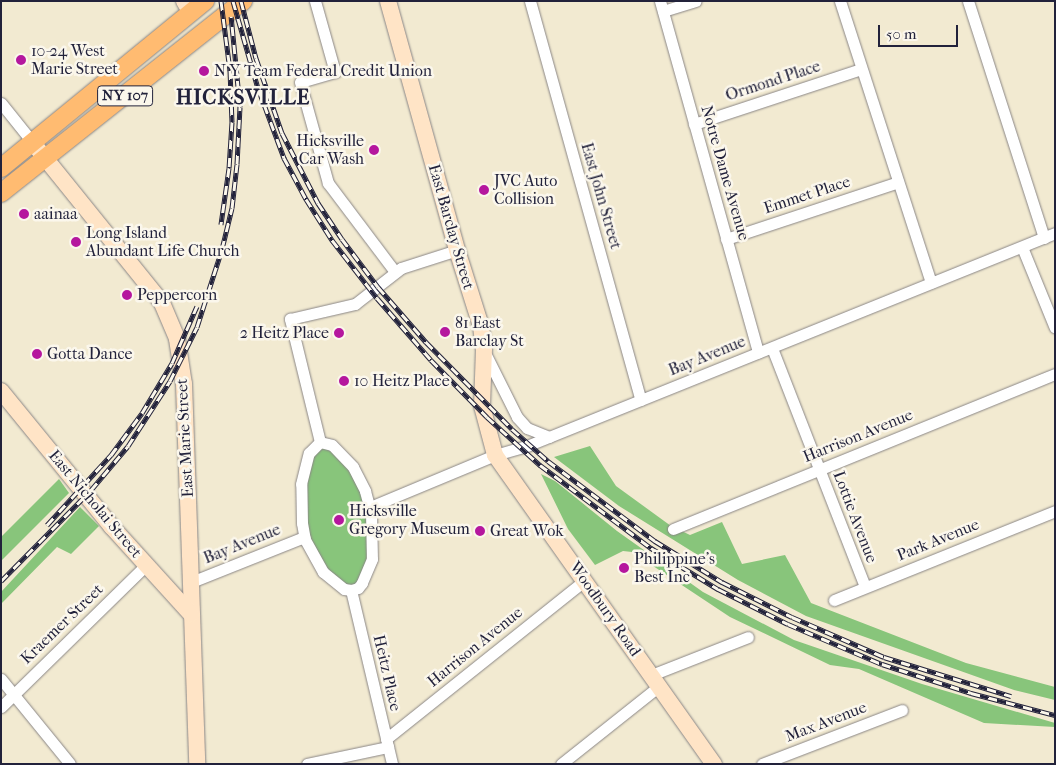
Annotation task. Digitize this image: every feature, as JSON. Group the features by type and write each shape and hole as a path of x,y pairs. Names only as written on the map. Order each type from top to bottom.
{"main road":[{"name":"NY 107","path":"1,168 33,143 187,7 205,1"},
{"name":"NY 107","path":"1,193 243,1"},
{"name":"East Barclay Street","path":"388,1 457,250 481,326 484,349 482,406 496,455"},
{"name":"East Marie Street","path":"33,143 158,298 175,330 184,384 197,764"},
{"name":"East Nicholai Street","path":"1,391 146,565 191,614"},
{"name":"Woodbury Road","path":"496,455 714,764"}],"street":[{"path":"315,1 335,72 300,82 328,183 395,272"},
{"name":"East John Street","path":"530,1 641,400"},
{"path":"661,6 695,1"},
{"path":"840,1 931,283"},
{"path":"968,1 1050,236"},
{"name":"Notre Dame Avenue","path":"661,6 758,353"},
{"name":"Ormond Place","path":"694,124 862,69"},
{"path":"1,104 33,143"},
{"name":"Emmet Place","path":"726,239 898,182"},
{"name":"Bay Avenue","path":"370,507 496,455 549,437 1050,236"},
{"path":"1022,247 1055,328"},
{"path":"320,442 290,319 355,304 395,272 457,250"},
{"name":"Lottie Avenue","path":"772,348 865,587"},
{"path":"484,349 517,417 527,428 549,437"},
{"name":"Harrison Avenue","path":"673,529 1055,374"},
{"path":"320,442 332,445 346,458 358,476 370,507 372,559 362,583 358,588 351,590 344,589 323,572 314,560 304,537 301,502 304,466 309,453 320,442"},
{"name":"Park Avenue","path":"834,600 1055,511"},
{"name":"Bay Avenue","path":"191,582 304,537"},
{"name":"Kraemer Street","path":"1,707 146,565"},
{"name":"Harrison Avenue","path":"307,764 387,743 584,581"},
{"name":"Heitz Place","path":"351,590 392,764"},
{"path":"562,764 655,680 748,638"},
{"path":"1,679 70,764"},
{"name":"Max Avenue","path":"762,764 902,710"}],"green space":[{"path":"324,444 356,476 369,515 366,573 351,589 324,571 307,536 303,502 315,447"},
{"path":"590,446 616,486 671,526 690,535 722,522 742,564 785,555 811,603 966,663 1055,687 1055,700 1014,690 806,616 738,580 619,506 554,457"},
{"path":"541,474 555,481 617,531 703,592 794,640 922,684 1055,723 1055,727 984,723 859,669 830,665 730,617 632,552 623,551 595,565 568,529"},
{"path":"59,479 69,493 1,561 1,537"},
{"path":"80,507 99,526 71,554 57,547 1,604 1,592"}],"railway":[{"path":"221,1 230,70 232,122 229,168 221,224"},
{"path":"233,1 258,88 284,158 306,199 332,240 377,298 431,360 487,417 540,465 651,548 718,589 788,624 882,664 971,693 1055,715"},
{"path":"241,1 256,58 282,133 318,203 378,287 426,342 512,429 548,461 655,541 722,582 792,617 884,657 1011,696"},
{"path":"1,581 91,490 128,446 170,381 197,327 222,249 232,208 237,164 240,107 231,16"},
{"path":"47,525 111,455 142,413 172,363 197,306"}],"place":[{"name":"10-24 West Marie Street","path":"21,60"},
{"name":"N Y Team Federal Credit Union","path":"204,71"},
{"name":"Hicksville Car Wash","path":"374,150"},
{"name":"JVC Auto Collision","path":"484,190"},
{"name":"aainaa","path":"24,214"},
{"name":"Long Island Abundant Life Church","path":"76,242"},
{"name":"Peppercorn","path":"127,295"},
{"name":"81 East Barclay St","path":"445,332"},
{"name":"2 Heitz Place","path":"339,333"},
{"name":"Gotta Dance","path":"37,354"},
{"name":"10 Heitz Place","path":"344,381"},
{"name":"Hicksville Gregory Museum","path":"339,520"},
{"name":"Great Wok","path":"480,531"},
{"name":"Philippine's Best Inc","path":"624,568"}],"district":[{"name":"HICKSVILLE","path":"243,97"}]}
